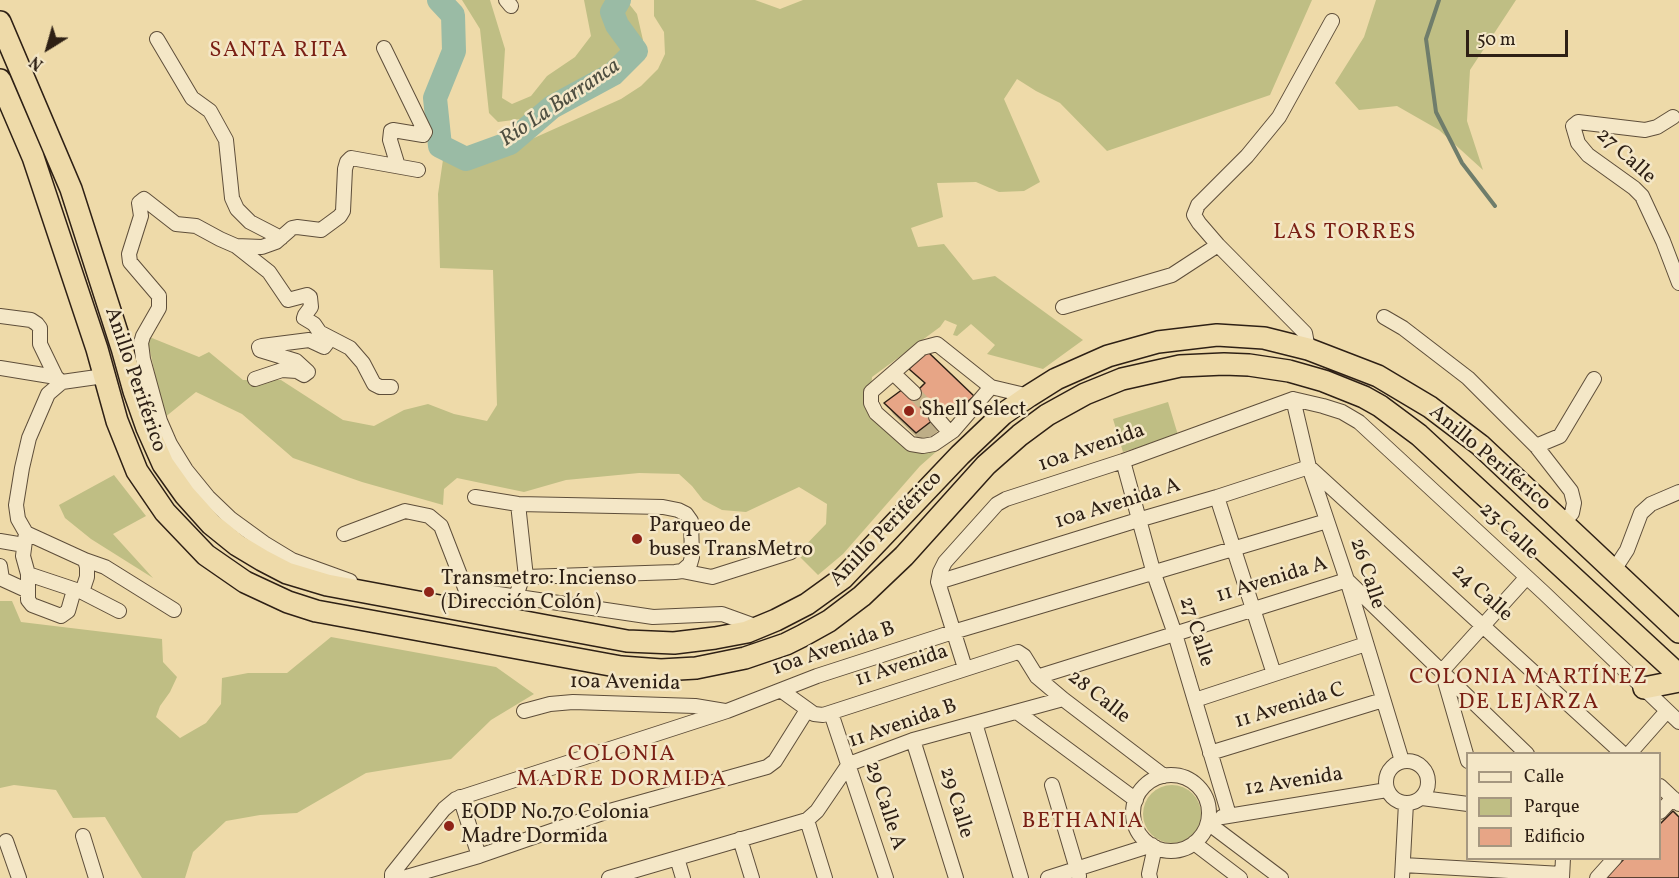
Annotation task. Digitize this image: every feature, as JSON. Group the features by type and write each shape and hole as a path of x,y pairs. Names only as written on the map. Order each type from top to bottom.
{"highway":[{"name":"Anillo Periférico","path":"0,22 71,189 144,419 163,464 185,495 211,524 237,545 287,573 327,585 364,592 465,602 627,641 674,643 716,638 758,627 807,604 843,578 960,455 1003,414 1056,379 1108,356 1158,342 1217,335 1264,338 1308,350 1378,376 1430,407 1480,445 1679,632"},
{"name":"Anillo Periférico","path":"0,80 33,157 97,350 126,446 137,471 177,527 206,555 259,590 315,611 621,667 661,670 696,668 745,658 786,644 829,621 862,596 884,577 1002,450 1047,415 1085,394 1122,379 1180,366 1224,364 1289,371 1324,381 1364,397 1419,435 1679,675"},
{"path":"1644,688 1679,681"}],"street":[{"path":"1308,350 1305,333 1218,245 1194,215 1198,205 1247,156 1279,117 1332,21"},
{"path":"157,39 192,98 210,111 226,140 232,198 237,209 250,222 281,238"},
{"path":"384,48 425,132 423,135 391,131 390,140 398,166"},
{"name":"27 Calle","path":"1673,117 1658,127 1645,130 1578,122 1573,126 1578,143 1588,155 1642,196 1679,283"},
{"path":"236,246 262,247 297,227 321,230 340,216 343,211 345,169 351,158 418,170"},
{"path":"255,379 290,369 307,374 296,361 262,351 259,347 309,340 324,347 327,343 321,333 314,324 304,318 311,307 310,297 307,295 288,300 269,272 236,246 196,226 176,224 144,200 139,203 141,216 129,254 130,262 154,289 160,300 157,314 143,336 141,343 143,359 160,421 186,470 208,497 231,519 264,543 292,560 359,585 364,592"},
{"path":"1063,307 1172,275 1218,245"},
{"path":"0,316 31,320 37,324 40,328 40,344 59,380"},
{"path":"1384,317 1403,328 1468,378 1536,447 1571,491 1574,503 1572,513 1563,523"},
{"path":"321,333 350,348 363,363 374,384 380,387 391,387"},
{"path":"991,387 951,432 934,444 923,446 911,444 876,413 871,404 871,392 922,348 937,344 991,387 1029,396"},
{"path":"0,368 59,380 105,376"},
{"path":"893,373 914,393"},
{"path":"59,380 48,394 29,438 16,505 25,539 24,566 28,574 28,600 32,605 61,616 68,611 87,577 85,560"},
{"path":"1536,447 1560,436 1594,380"},
{"name":"10a Avenida","path":"938,582 945,562 997,504 1006,499 1123,461 1293,399"},
{"name":"26 Calle","path":"1293,399 1310,467 1402,761"},
{"name":"23 Calle","path":"1293,399 1342,412 1359,422 1679,722"},
{"path":"936,417 951,432 960,455"},
{"name":"27 Calle","path":"1123,461 1154,574 1175,634 1229,815"},
{"name":"10a Avenida A","path":"938,582 1310,467"},
{"name":"24 Calle","path":"1310,467 1622,752"},
{"path":"1614,570 1627,550 1641,513 1651,504 1679,492"},
{"path":"475,497 518,504 663,507 678,510 686,514 691,521 692,557 690,564 682,571"},
{"path":"1218,497 1274,674"},
{"path":"518,504 526,577"},
{"path":"344,534 405,511 429,516 441,526 465,602 478,591 653,618 722,614 758,627"},
{"name":"10a Avenida B","path":"392,878 392,874 444,809 460,797 727,711 817,676 954,632 1327,521"},
{"path":"0,541 25,539 105,567 174,610"},
{"path":"516,597 521,581 526,577 682,571 712,577 792,552"},
{"path":"0,566 1,592"},
{"path":"28,574 78,591 119,610"},
{"path":"1,578 28,591"},
{"path":"1442,671 1526,578"},
{"path":"1347,580 1526,752"},
{"name":"11 Avenida A","path":"1037,677 1347,580"},
{"path":"938,582 965,668"},
{"path":"1195,700 1366,644"},
{"name":"28 Calle","path":"1010,654 1018,652 1024,656 1037,677 1164,776"},
{"name":"11 Avenida","path":"807,710 823,715 1010,654"},
{"path":"1442,671 1466,757"},
{"path":"403,878 479,856 606,812 768,767 775,761 807,710 783,691"},
{"name":"11 Avenida B","path":"807,820 816,811 849,764 913,740 1063,699"},
{"name":"11 Avenida C","path":"1210,753 1383,700"},
{"name":"10a Avenida","path":"524,711 550,704 573,702 695,706 727,711"},
{"path":"1630,752 1667,711"},
{"name":"29 Calle A","path":"831,712 885,878"},
{"path":"1017,712 1136,800"},
{"path":"975,723 1021,878"},
{"name":"29 Calle","path":"913,740 956,878"},
{"path":"1402,761 1415,762 1426,772 1429,786 1422,798 1412,803 1398,801 1387,790 1387,774 1390,768 1402,761"},
{"path":"1199,788 1217,775"},
{"path":"1164,776 1183,777 1199,788 1207,802 1208,821 1204,832 1194,843 1175,851 1154,846 1142,837 1133,814 1136,800 1146,785 1164,776"},
{"path":"1052,784 1078,874"},
{"path":"1661,788 1676,801 1661,811"},
{"name":"12 Avenida","path":"1208,821 1229,815 1387,790"},
{"path":"460,797 479,856"},
{"path":"1422,798 1466,804"},
{"path":"1406,803 1403,871 1484,869 1562,876 1563,860"},
{"path":"617,877 807,820 825,878"},
{"path":"1208,821 1281,878"},
{"path":"83,836 96,878"},
{"path":"740,839 752,878"},
{"path":"6,841 19,878"},
{"path":"1194,843 1240,878"},
{"path":"1048,878 1078,874 1154,846"},
{"path":"1150,878 1154,846"},
{"path":"677,858 684,878"},
{"path":"1597,878 1613,860"}],"green space":[{"path":"462,0 490,0 505,49 502,98 512,104 531,96 547,76 575,57 591,36 584,0 626,0 637,14 643,40 627,65 610,79 521,119 498,122 489,113 480,29"},
{"path":"654,0 755,0 780,9 803,0 1312,0 1270,95 1107,151 1060,103 1017,79 1004,99 1040,182 1024,191 999,192 976,182 937,183 943,217 911,228 918,247 944,244 973,280 995,276 1083,340 1043,369 987,354 995,345 971,324 957,336 953,335 957,325 945,320 940,327 872,377 870,403 918,446 945,444 920,466 843,554 818,575 797,554 826,524 827,504 799,487 746,512 722,510 703,500 679,474 639,473 566,480 524,492 457,478 444,489 443,505 362,482 293,458 242,414 196,392 164,418 147,336 199,357 209,352 243,380 281,380 343,420 374,426 404,410 428,404 454,414 487,421 497,405 493,270 440,268 438,194 445,146 459,159 485,160 621,99 641,86 658,69 665,54 664,32 654,16"},
{"path":"1376,0 1516,0 1470,70 1467,121 1483,170 1439,130 1397,106 1359,110 1335,83 1364,37"},
{"path":"1168,402 1178,435 1123,452 1113,419"},
{"path":"114,475 146,516 113,534 153,578 91,539 65,518 59,505"},
{"path":"0,601 12,601 21,622 162,639 163,662 177,677 156,717 180,738 206,723 221,704 222,678 248,673 287,673 331,637 496,667 534,694 491,720 451,759 366,773 297,813 260,815 226,821 193,852 185,878 142,878 105,817 73,818 56,790 14,785 0,788"},
{"path":"1166,785 1178,785 1193,793 1201,808 1201,820 1193,835 1178,843 1166,843 1151,835 1143,820 1143,808 1151,793"}],"building":[{"path":"928,352 974,396 956,412 949,405 933,420 911,397 925,383 909,369"},
{"name":"Shell Select","path":"903,389 933,420 916,433 884,403"},
{"path":"1673,811 1679,817 1679,878 1605,878 1623,860 1661,860 1661,823"}],"waterway":[{"name":"Río La Barranca","path":"439,0 453,15 454,51 435,98 440,146 466,159 510,143 552,107 613,74 636,51 617,25 612,12 619,0"},
{"path":"1439,0 1426,39 1436,112 1462,163 1495,206"}],"tunnel":[{"path":"914,393 936,417"}],"place":[{"name":"Shell Select","path":"909,411"},
{"name":"Parqueo de buses TransMetro","path":"637,539"},
{"name":"Transmetro: Incienso (Dirección Colón)","path":"429,592"},
{"name":"EODP No.70 Colonia Madre Dormida","path":"449,826"}],"district":[{"name":"SANTA RITA","path":"279,52"},
{"name":"LAS TORRES","path":"1345,234"},
{"name":"COLONIA MARTÍNEZ DE LEJARZA","path":"1529,692"},
{"name":"COLONIA MADRE DORMIDA","path":"622,768"},
{"name":"BETHANIA","path":"1083,823"}]}
